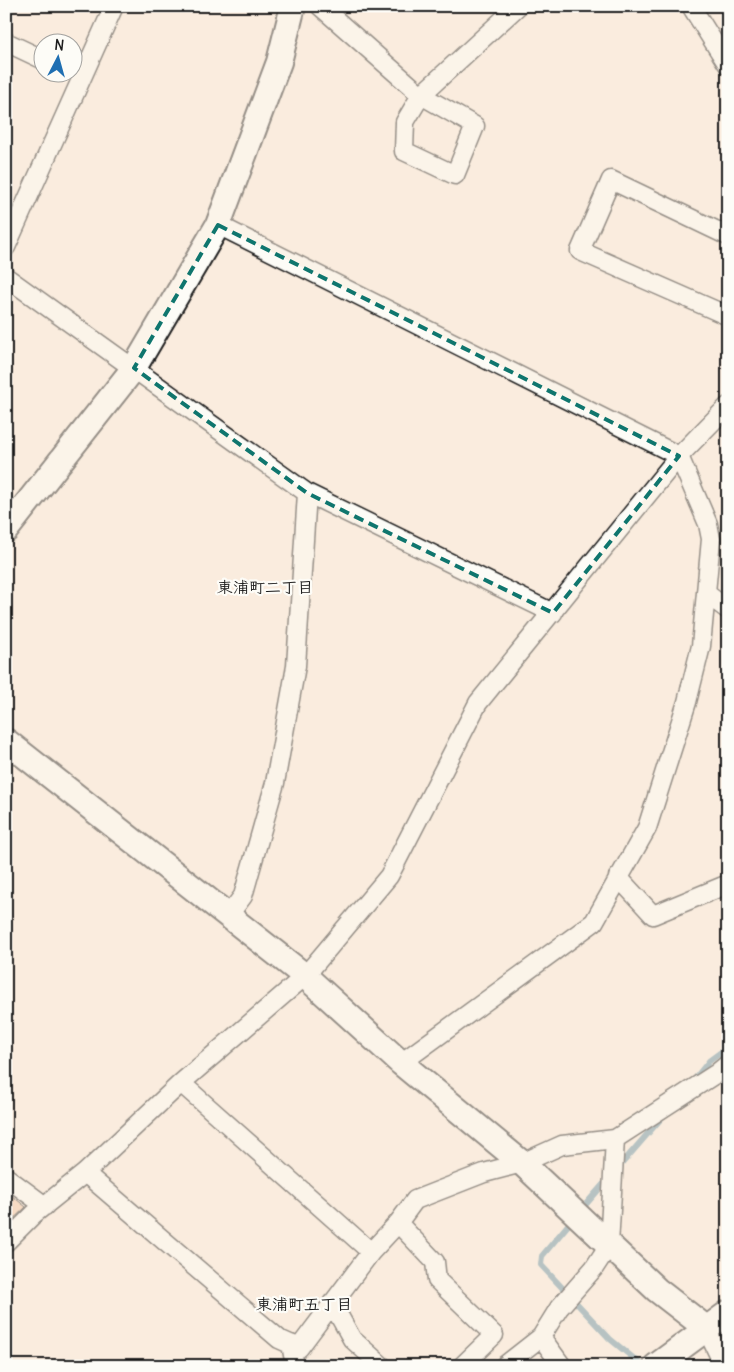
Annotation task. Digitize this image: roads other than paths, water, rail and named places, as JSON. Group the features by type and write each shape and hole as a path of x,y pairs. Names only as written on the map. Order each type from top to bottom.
{"street":[{"path":"82,66 114,6"},
{"path":"6,530 134,368 218,225 279,62 293,6"},
{"path":"320,6 421,94 475,126 455,175 404,151 406,122 421,94 518,6"},
{"path":"691,6 728,65"},
{"path":"8,47 32,55"},
{"path":"6,247 74,82"},
{"path":"728,236 611,180 580,251 728,316"},
{"path":"218,225 679,456 708,524 711,539 707,594 700,646 687,702 647,828 594,922 401,1063"},
{"path":"6,277 307,493 553,613"},
{"path":"6,1242 85,1173 181,1083 305,976 389,876 478,704 679,456 728,406"},
{"path":"228,916 243,896 275,783 296,666 307,493"},
{"path":"707,594 728,610"},
{"path":"6,741 305,976 401,1063 522,1163 657,1290 706,1328 724,1366"},
{"path":"618,877 653,915 728,884"},
{"path":"85,1173 279,1340 299,1348 371,1252 398,1223 415,1200 484,1173 522,1163 562,1145 615,1139 728,1064"},
{"path":"181,1083 371,1252"},
{"path":"504,1366 541,1337 559,1308 594,1268 609,1245 615,1139"},
{"path":"6,1177 45,1206"},
{"path":"398,1223 435,1262 437,1280 494,1336 462,1366"},
{"path":"332,1304 352,1339 382,1366"},
{"path":"656,1366 728,1313"},
{"path":"541,1337 562,1366"},
{"path":"291,1344 295,1366"}],"waterway":[{"path":"693,1081 709,1061 728,1047"},
{"path":"618,1168 664,1115"},
{"path":"580,1211 608,1179"},
{"path":"573,1219 542,1256 541,1265 610,1339 643,1366"}],"district":[{"name":"東浦町二丁目","path":"265,587"},
{"name":"東浦町五丁目","path":"304,1304"}]}
